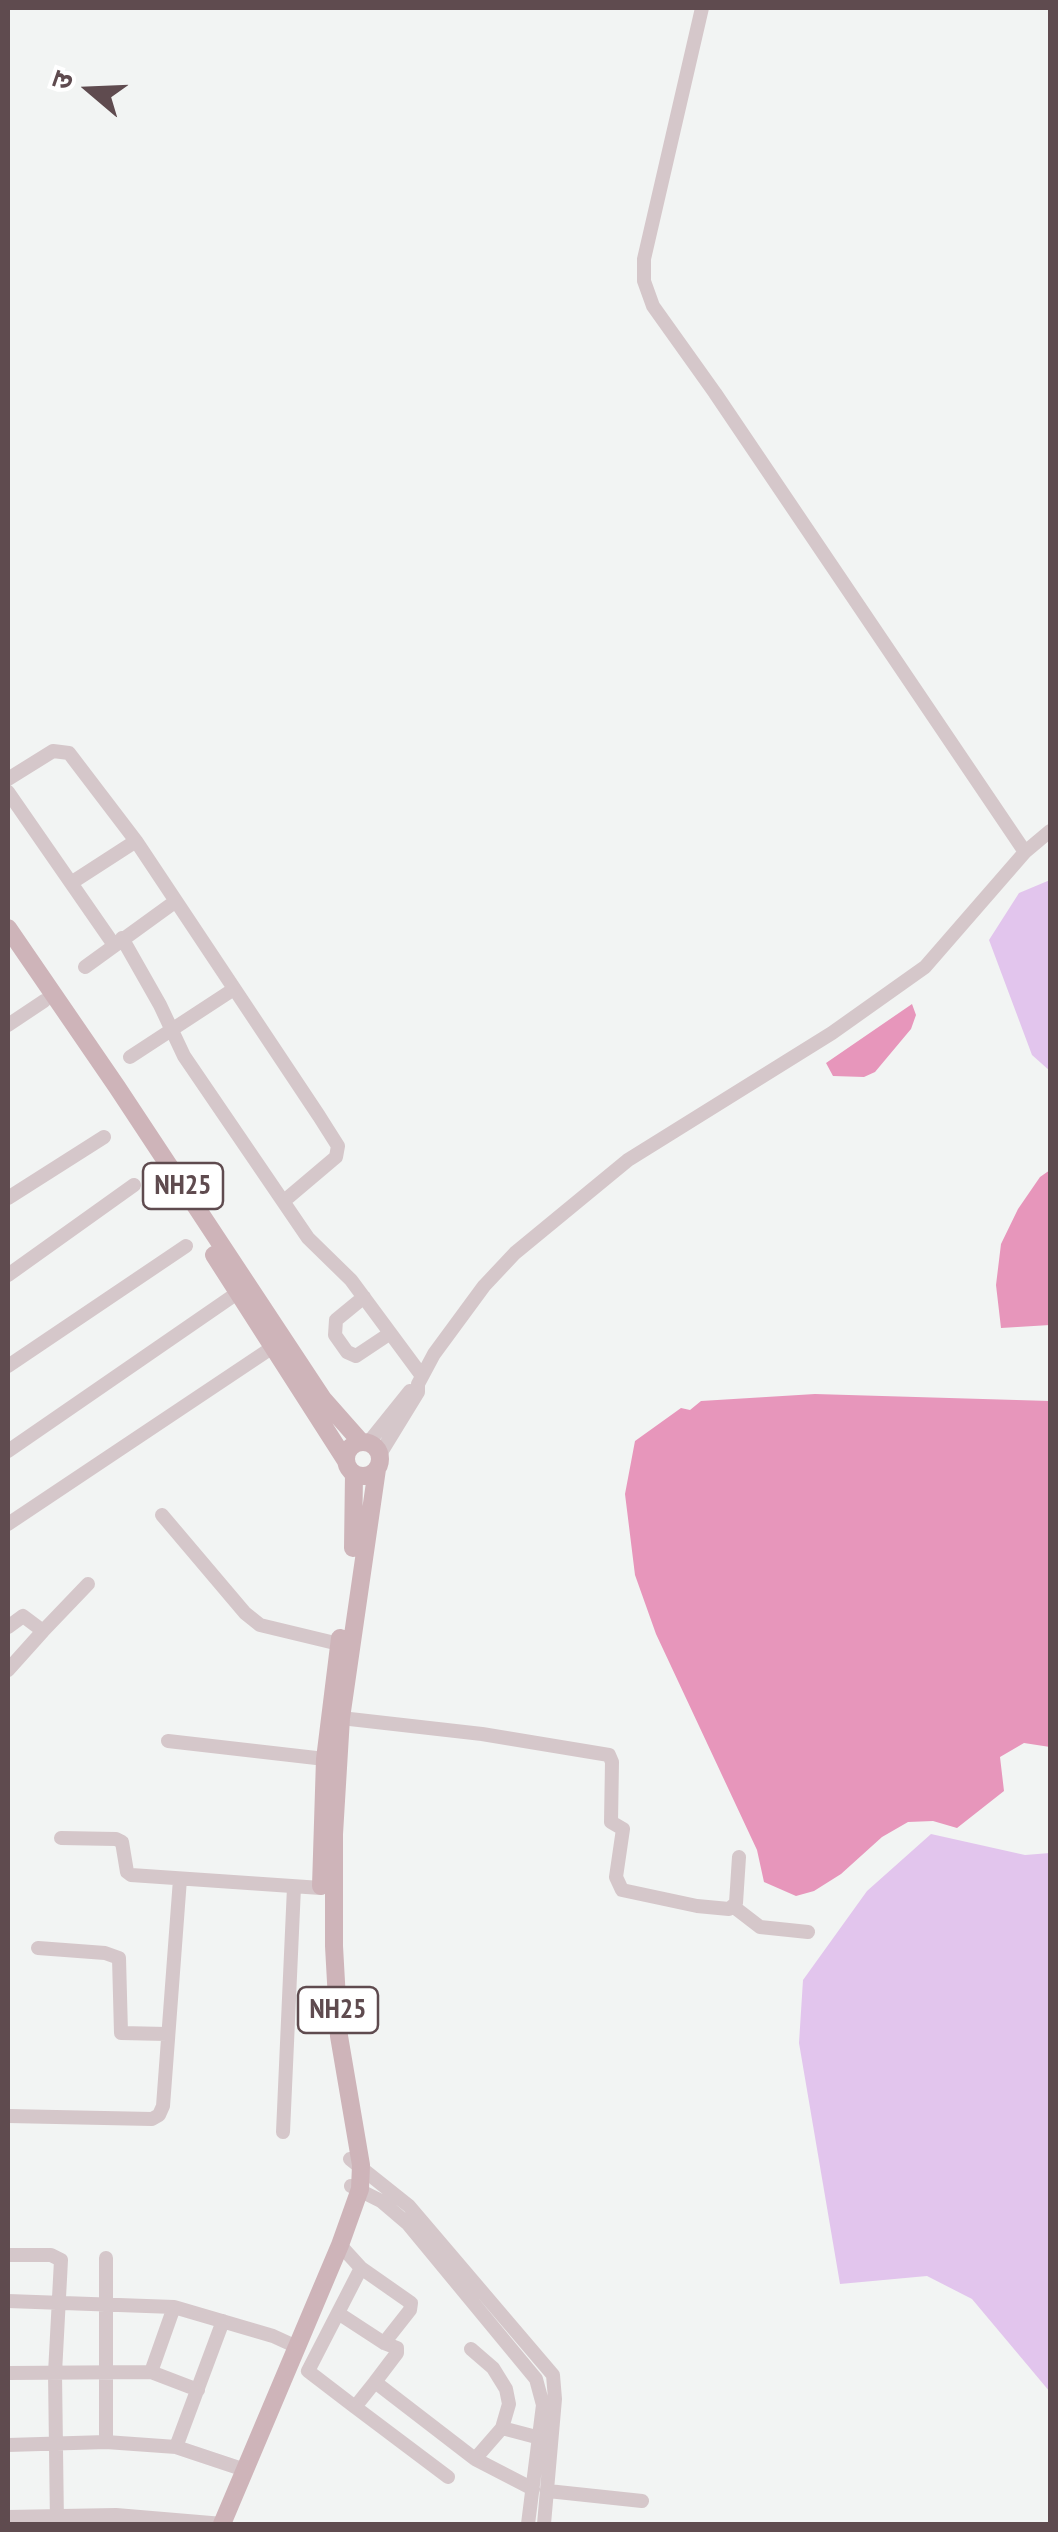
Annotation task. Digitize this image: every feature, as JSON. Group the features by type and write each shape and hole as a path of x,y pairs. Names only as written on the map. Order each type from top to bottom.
{"main road":[{"name":"NH25","path":"8,928 243,1288 273,1346 350,1468 355,1532 325,1759 321,1888 328,2026 355,2162"},
{"name":"NH25","path":"8,946 332,1414 371,1452 341,1718 334,1834 334,1946 355,2188 340,2246 212,2524"},
{"path":"352,1445 371,1452 370,1474 350,1468 352,1445"},
{"name":"NH25","path":"293,2345 355,2188"},
{"name":"NH25","path":"223,2524 240,2469"}],"street":[{"path":"702,8 644,259 648,294 1025,852"},
{"path":"8,779 53,750 70,754 136,841 338,1146 330,1165 284,1201"},
{"path":"8,792 71,883 118,942 184,1056 308,1238 364,1297 420,1380"},
{"path":"371,1452 434,1354 484,1286 514,1253 628,1160 832,1033 925,967 1025,852 1050,832"},
{"path":"71,883 136,841"},
{"path":"85,967 176,901"},
{"path":"130,1057 234,989"},
{"path":"8,1025 44,1001"},
{"path":"8,1198 104,1137"},
{"path":"8,1275 134,1185"},
{"path":"8,1366 186,1246"},
{"path":"8,1451 243,1288"},
{"path":"364,1297 336,1320 335,1335 347,1352 356,1356 389,1334"},
{"path":"8,1524 273,1346"},
{"path":"162,1515 245,1614 260,1625 339,1644"},
{"path":"8,1670 88,1584"},
{"path":"8,1627 23,1616 43,1631"},
{"path":"341,1718 482,1734 609,1755 610,1822 623,1829 618,1886 652,1898 697,1906 734,1907 760,1927 808,1932"},
{"path":"168,1741 325,1759"},
{"path":"61,1838 116,1840 124,1845 127,1872 131,1875 321,1888"},
{"path":"734,1907 739,1857"},
{"path":"8,2116 152,2119 160,2114 180,1879"},
{"path":"282,2132 294,1887"},
{"path":"38,1948 105,1953 119,1958 122,2034 168,2034"},
{"path":"355,2162 410,2206 553,2376 555,2399 540,2490 528,2524"},
{"path":"355,2188 381,2200 408,2224 536,2378 543,2405 540,2490 544,2524"},
{"path":"340,2246 361,2268 410,2304 410,2310 384,2343"},
{"path":"8,2255 58,2256 61,2260 55,2373 57,2520"},
{"path":"106,2258 106,2442"},
{"path":"361,2268 308,2371 448,2477"},
{"path":"8,2301 174,2307 293,2345"},
{"path":"151,2372 174,2307"},
{"path":"338,2312 397,2348 355,2408"},
{"path":"176,2448 223,2320"},
{"path":"493,2368 512,2347"},
{"path":"471,2349 493,2368 510,2404 502,2428 475,2459"},
{"path":"8,2373 151,2372 198,2390"},
{"path":"376,2382 475,2459 540,2490 642,2500"},
{"path":"502,2428 540,2438"},
{"path":"8,2445 106,2442 176,2448 240,2469"},
{"path":"8,2517 223,2524"}],"shaded area":[{"path":"1050,880 1050,1071 1032,1055 989,940 1019,893"},
{"path":"912,1004 916,1015 911,1029 875,1072 864,1077 833,1076 826,1063"},
{"path":"1050,1170 1050,1325 1001,1328 996,1285 1001,1244 1018,1209 1040,1177"},
{"path":"815,1394 1050,1401 1050,1747 1024,1743 1000,1757 1004,1791 957,1828 933,1821 908,1822 882,1837 841,1874 814,1891 796,1896 764,1882 757,1850 656,1634 635,1575 625,1494 635,1441 681,1408 690,1410 701,1401"},
{"path":"931,1834 1025,1855 1050,1853 1050,2392 972,2299 927,2276 840,2284 799,2043 803,1980 867,1891"}]}
